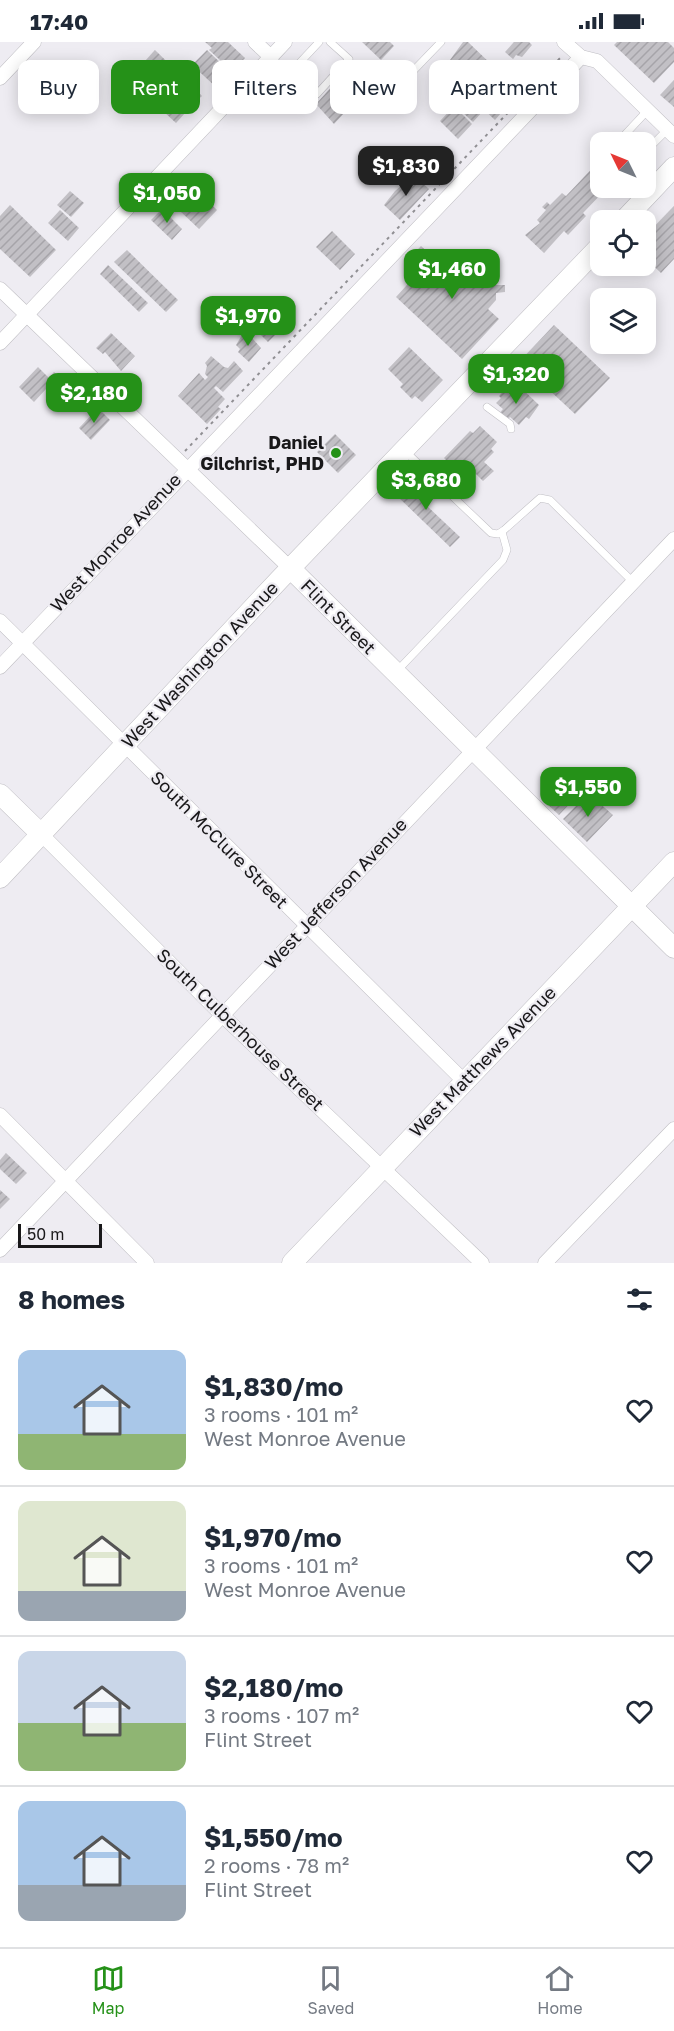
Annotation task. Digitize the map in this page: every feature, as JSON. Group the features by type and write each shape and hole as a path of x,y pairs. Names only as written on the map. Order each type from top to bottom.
{"street":[{"path":"0,78 34,42"},
{"path":"255,42 271,57"},
{"path":"0,344 285,42"},
{"path":"563,49 597,61 671,133"},
{"name":"West Monroe Avenue","path":"0,667 186,469 581,57"},
{"path":"656,175 674,167"},
{"name":"West Washington Avenue","path":"0,878 290,568 590,256"},
{"name":"Flint Street","path":"0,289 290,568 674,948"},
{"name":"West Jefferson Avenue","path":"0,1250 674,539"},
{"name":"South McClure Street","path":"0,621 465,1082"},
{"name":"South Culberhouse Street","path":"0,794 222,1015 482,1263"},
{"name":"West Matthews Avenue","path":"292,1263 674,862"},
{"path":"0,1115 147,1263"},
{"path":"545,1263 674,1129"}],"lane":[{"path":"302,60 319,42"},
{"path":"318,93 348,59 330,42"},
{"path":"417,67 441,42"},
{"path":"271,57 274,60"},
{"path":"627,132 647,111"},
{"path":"656,144 671,133"},
{"path":"488,407 510,424 511,429"},
{"path":"404,450 491,532 498,534 502,532 535,501 543,497 550,500 633,582"},
{"path":"394,673 503,560 507,550 502,532"}],"path":[{"path":"180,455 563,49"}],"building":[{"path":"205,42 228,42 245,58 243,60 220,60 209,50 212,48"},
{"path":"362,42 390,42 394,46 381,60"},
{"path":"463,42 468,42 487,60 450,60"},
{"path":"514,42 529,42 532,45 522,57 516,55 513,59 505,52"},
{"path":"617,42 668,42 674,48 674,62 654,83 614,45"},
{"path":"155,50 165,60 146,60"},
{"path":"207,50 217,60 212,60 212,83 200,72 200,60 197,60"},
{"path":"674,80 674,107 660,95"},
{"path":"330,88 330,114 343,114 334,124 318,106 318,102"},
{"path":"166,114 184,114 176,123"},
{"path":"447,114 462,114 472,124 458,139 440,121"},
{"path":"464,114 480,114 473,122"},
{"path":"489,114 500,114 495,120"},
{"path":"590,171 590,198 597,198 583,213 586,216 568,235 564,231 544,253 525,235 540,223 537,220 546,210 542,207 547,202 550,205 562,193 566,196"},
{"path":"414,175 429,189 400,220 384,205 395,191"},
{"path":"197,190 217,210 199,229 179,210"},
{"path":"70,191 84,203 71,217 57,205"},
{"path":"10,205 56,250 30,277 0,249 0,216"},
{"path":"674,206 674,259 661,273 656,268 656,225"},
{"path":"162,209 182,229 172,240 151,220"},
{"path":"60,210 79,228 68,241 48,223"},
{"path":"332,231 355,254 340,270 316,247"},
{"path":"421,246 450,273 458,265 480,264 495,278 495,285 505,285 505,292 496,293 496,300 488,309 499,319 462,359 396,297 416,275 404,264"},
{"path":"127,250 178,300 166,312 114,262"},
{"path":"108,265 148,303 139,312 100,274"},
{"path":"265,317 270,322 273,319 281,329 268,342 256,330"},
{"path":"554,325 610,378 575,414 519,362"},
{"path":"245,330 261,348 249,362 238,352 240,349 236,345"},
{"path":"111,333 135,356 121,371 105,352 103,354 96,348"},
{"path":"409,347 443,380 422,402 415,396 412,399 400,387 403,384 388,369"},
{"path":"211,356 228,368 234,361 243,371 223,392 216,386 214,388 225,399 218,407 221,409 207,424 178,396 199,373 205,380 208,377 205,374 207,366 205,363"},
{"path":"38,367 49,378 54,372 58,376 34,402 19,387"},
{"path":"516,383 539,405 529,419 526,417 519,425 510,417 504,423 497,416 503,409 496,403 506,388 509,390"},
{"path":"98,408 110,420 91,440 79,428"},
{"path":"480,426 497,442 491,449 494,452 484,462 494,471 483,481 474,472 456,484 440,468 447,461 444,458 470,431 473,433"},
{"name":"Daniel Gilchrist, PHD","path":"335,434 356,455 338,473 317,452"},
{"path":"413,478 434,498 427,506 460,537 450,547 396,495"},
{"path":"561,778 579,794 559,815 545,802 558,788 554,785"},
{"path":"586,796 594,804 597,801 613,815 587,842 563,819"},
{"path":"6,1153 27,1173 16,1184 0,1169 0,1160"},
{"path":"0,1190 10,1199 0,1209"}],"place":[{"name":"Daniel Gilchrist, PHD","path":"336,453"}]}
